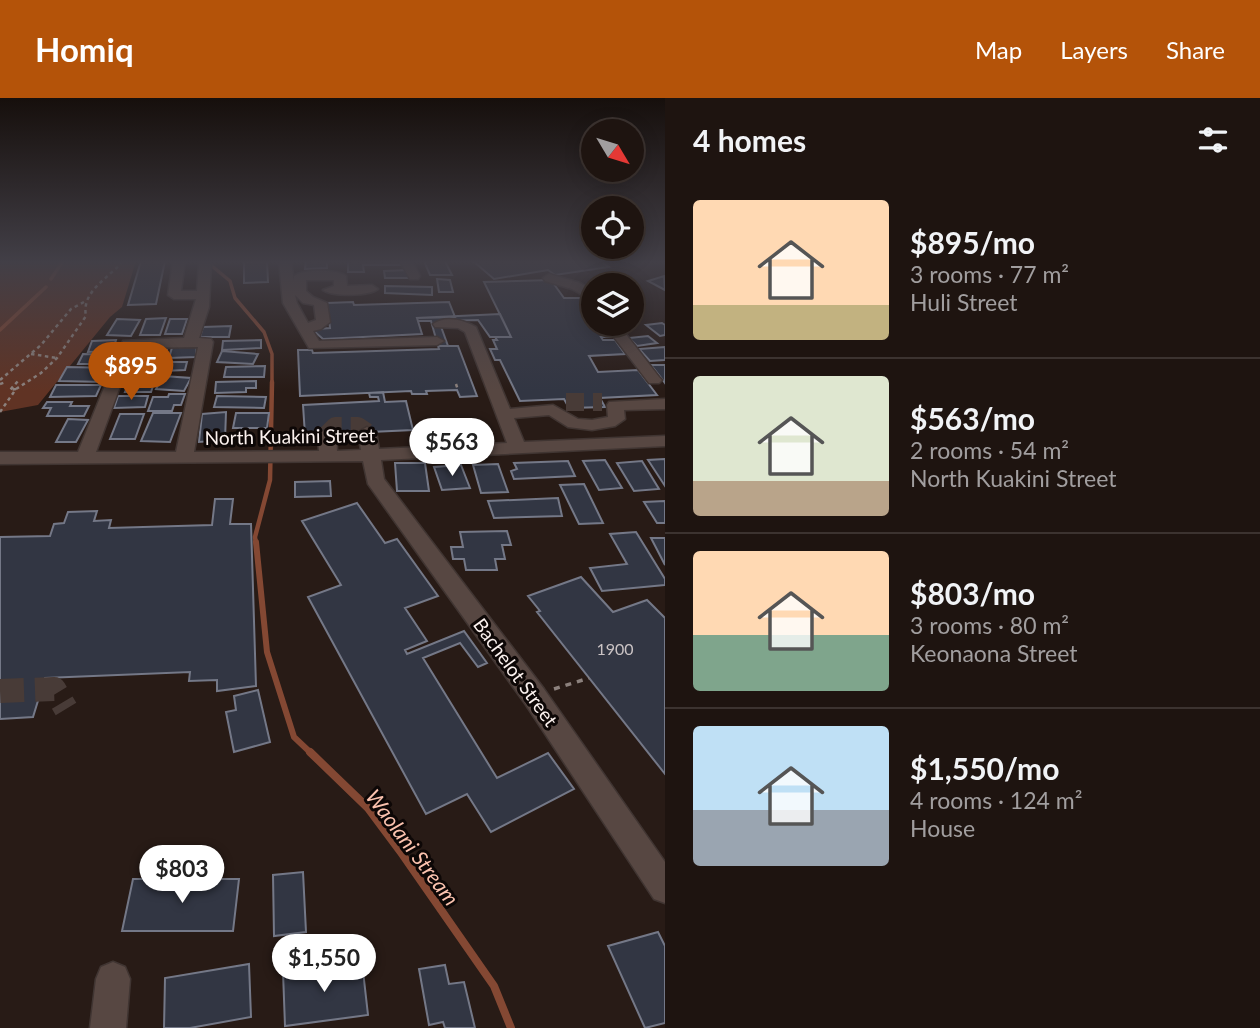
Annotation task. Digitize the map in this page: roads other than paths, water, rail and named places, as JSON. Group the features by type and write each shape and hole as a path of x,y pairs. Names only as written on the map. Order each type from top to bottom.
{"street":[{"path":"190,342 201,304"},
{"path":"291,304 314,345 475,341"},
{"path":"303,328 316,326 323,321 320,304"},
{"path":"438,341 428,329 436,324 461,324 471,330 518,449"},
{"path":"504,414 559,406 562,420 572,424 610,423 617,419 608,403 665,403 656,383 620,336"},
{"path":"85,457 128,344 206,342 184,457"},
{"path":"327,434 328,457"},
{"name":"North Kuakini Street","path":"0,458 290,458 328,457 369,444 518,449 665,441"},
{"name":"Bachelot Street","path":"369,444 375,480 535,697 665,888"},
{"path":"108,1028 113,979"}],"waterway":[{"path":"0,330 27,304"},
{"name":"Waolani Stream","path":"240,304 264,332 272,354 272,382"},
{"name":"Waolani Stream","path":"256,544 255,537 270,480 272,382"},
{"name":"Waolani Stream","path":"256,542 267,652 294,737 312,754"},
{"name":"Waolani Stream","path":"310,752 368,808 400,851 494,986 511,1028"}],"tunnel":[{"path":"566,402 602,402"},
{"path":"327,434 335,426 358,426 367,432"},
{"path":"0,691 54,689 66,709"}]}
